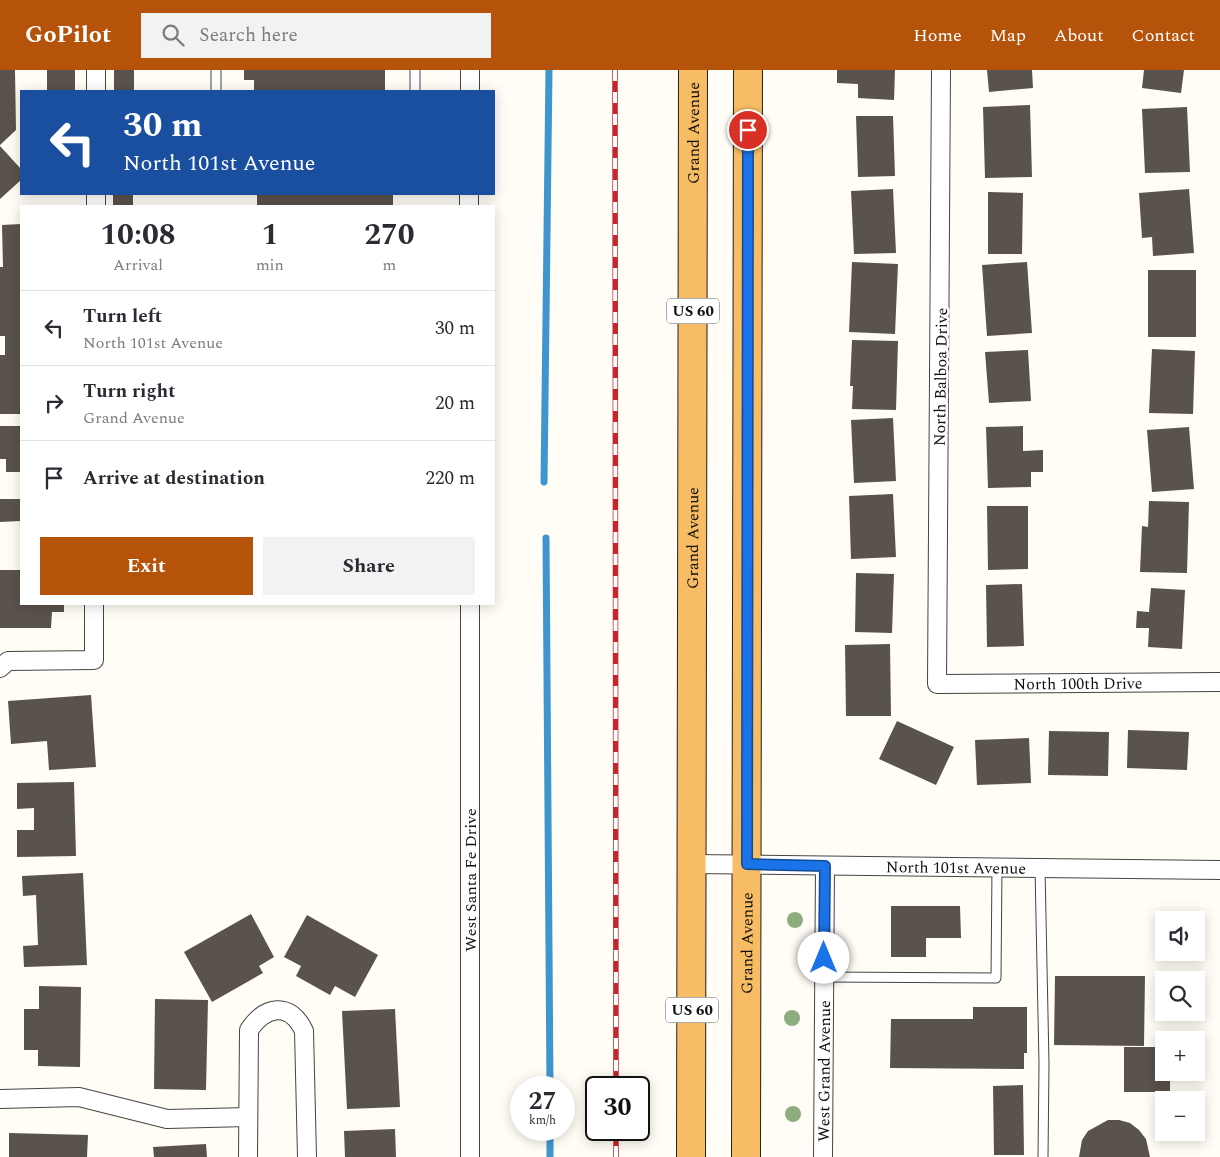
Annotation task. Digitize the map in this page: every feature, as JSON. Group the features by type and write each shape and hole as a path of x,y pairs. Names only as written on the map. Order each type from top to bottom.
{"highway":[{"name":"Grand Avenue","path":"691,1157 693,70"},
{"name":"Grand Avenue","path":"746,1157 748,70"}],"street":[{"path":"96,70 96,90"},
{"path":"470,70 470,90"},
{"name":"North Balboa Drive","path":"937,684 941,70"},
{"path":"0,668 8,661 94,660 94,605"},
{"name":"West Santa Fe Drive","path":"470,605 470,1157"},
{"name":"North 100th Drive","path":"937,684 1220,682"},
{"name":"North 101st Avenue","path":"692,864 1220,870"},
{"name":"West Grand Avenue","path":"823,1157 825,866"},
{"path":"248,1157 248,1030 256,1019 266,1012 278,1010 291,1013 300,1021 306,1043 307,1157"},
{"path":"0,1099 79,1097 167,1119 248,1117"}],"lane":[{"path":"216,70 216,90"},
{"path":"414,70 415,90"},
{"path":"824,977 996,978 997,867"},
{"path":"1040,868 1044,1064 1043,1157"}],"building":[{"path":"0,70 15,70 16,130 0,145"},
{"path":"47,70 75,70 75,90 47,90"},
{"path":"114,70 134,70 134,90 114,90"},
{"path":"244,70 385,70 385,90 254,90 254,80 244,80"},
{"path":"837,70 895,70 894,100 858,98 858,84 837,83"},
{"path":"987,70 1032,70 1033,88 989,92"},
{"path":"1144,70 1184,70 1181,93 1142,88"},
{"path":"1030,105 1032,177 985,178 983,107"},
{"path":"1187,107 1190,172 1145,173 1142,109"},
{"path":"856,116 893,116 895,176 858,177"},
{"path":"0,146 20,168 20,181 0,199"},
{"path":"893,189 896,253 854,254 851,191"},
{"path":"1189,189 1194,253 1153,256 1152,237 1142,238 1139,193"},
{"path":"988,192 1023,193 1022,254 988,254"},
{"path":"113,195 133,195 133,205 113,205"},
{"path":"257,195 393,195 393,205 257,205"},
{"path":"20,224 20,414 0,414 0,355 5,355 5,336 0,336 0,267 3,267 2,225"},
{"path":"852,262 898,264 895,334 849,332"},
{"path":"1027,262 1032,333 987,336 982,265"},
{"path":"1148,270 1196,270 1196,337 1148,337"},
{"path":"852,340 898,341 896,410 852,409 853,386 850,386"},
{"path":"1152,349 1195,351 1193,414 1149,413"},
{"path":"1028,350 1031,401 989,403 985,352"},
{"path":"893,418 896,481 854,483 851,420"},
{"path":"0,426 20,426 20,472 6,472 6,459 0,459"},
{"path":"1023,426 1023,451 1043,450 1043,472 1031,472 1031,487 988,488 986,427"},
{"path":"1189,427 1194,489 1152,492 1147,430"},
{"path":"893,494 896,557 851,559 849,496"},
{"path":"0,499 20,499 20,521 0,522"},
{"path":"1149,501 1189,502 1187,573 1140,572 1142,526 1148,527"},
{"path":"987,506 1028,506 1028,569 988,570"},
{"path":"0,570 20,570 20,605 64,605 64,612 52,612 51,628 0,628"},
{"path":"856,573 894,574 892,633 855,632"},
{"path":"1022,584 1024,646 987,647 986,585"},
{"path":"1151,588 1185,590 1182,649 1148,647 1149,628 1136,628 1137,611 1149,612"},
{"path":"890,644 891,716 846,716 845,645"},
{"path":"91,695 96,767 49,770 47,741 11,744 8,701"},
{"path":"897,721 954,747 936,785 879,759"},
{"path":"1128,730 1189,732 1187,770 1127,768"},
{"path":"1049,731 1109,732 1108,776 1048,775"},
{"path":"1029,738 1031,783 977,785 975,740"},
{"path":"74,782 76,856 17,857 17,830 34,830 34,808 17,809 17,783"},
{"path":"83,873 87,965 24,967 23,946 38,945 36,895 23,896 22,876"},
{"path":"891,906 960,906 961,938 926,938 926,957 891,957"},
{"path":"251,914 274,957 259,966 263,973 212,1002 184,952"},
{"path":"307,915 378,955 355,997 335,986 330,995 296,976 301,966 284,957"},
{"path":"1055,976 1145,976 1144,1046 1054,1045"},
{"path":"39,986 81,987 80,1067 38,1066 38,1050 24,1050 24,1009 39,1009"},
{"path":"155,999 208,1000 206,1090 154,1089"},
{"path":"973,1007 1027,1007 1027,1053 1024,1053 1024,1069 890,1068 891,1019 973,1019"},
{"path":"395,1009 400,1107 347,1109 342,1011"},
{"path":"1124,1047 1155,1047 1155,1081 1170,1081 1170,1091 1124,1092"},
{"path":"1023,1085 1024,1155 994,1155 993,1086"},
{"path":"1108,1120 1130,1123 1139,1130 1146,1139 1150,1157 1079,1157 1082,1140 1088,1131"},
{"path":"395,1129 396,1157 345,1157 344,1131"},
{"path":"9,1133 88,1135 87,1157 9,1157"},
{"path":"206,1144 207,1157 154,1157 153,1147"}],"waterway":[{"path":"544,482 549,70"},
{"path":"546,538 550,1076"},
{"path":"550,1141 550,1157"}],"railway":[{"path":"615,70 616,1076"},
{"path":"616,1141 616,1157"}],"route":[{"path":"748,130 747,864 825,866 824,958"}]}
